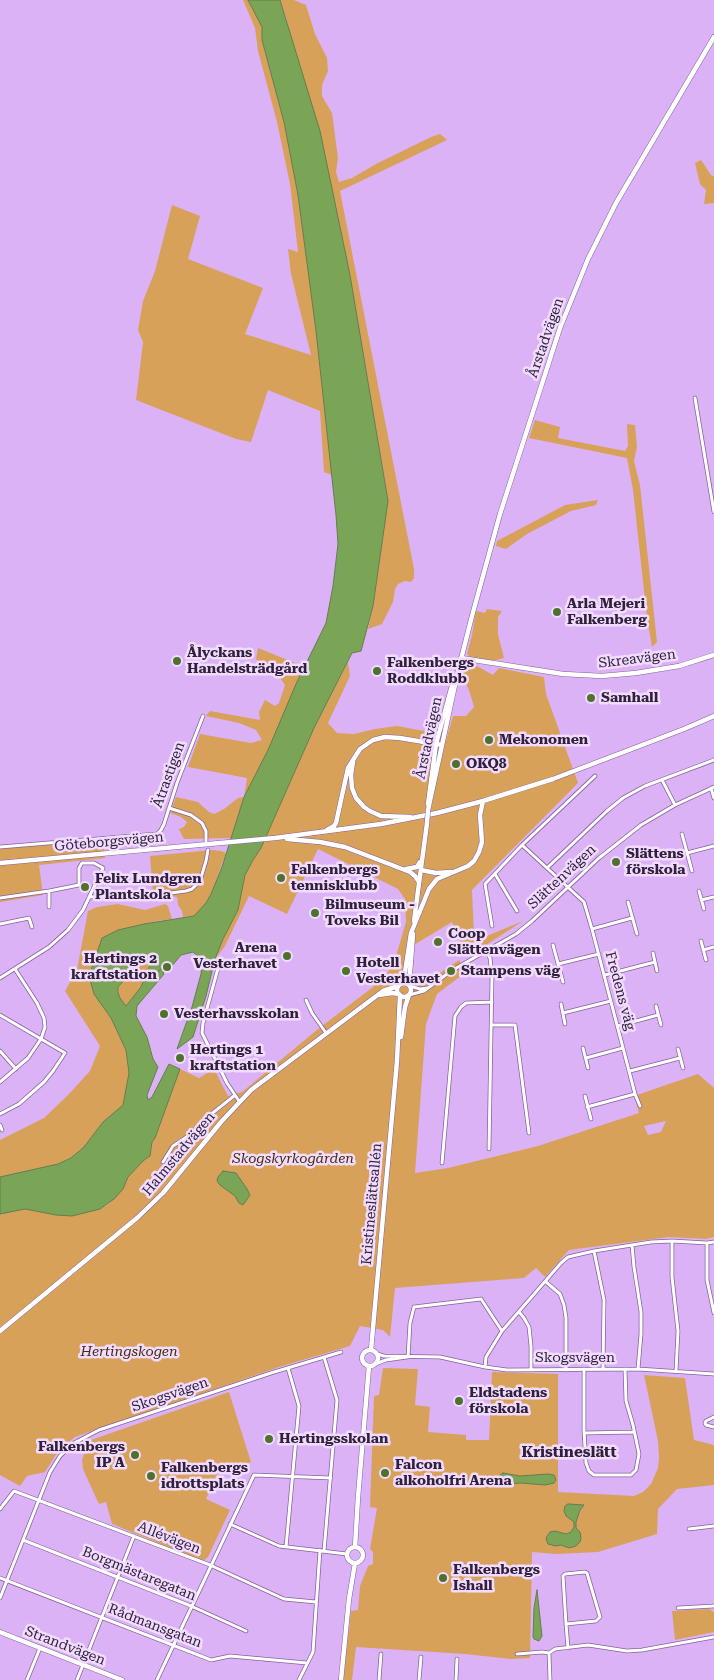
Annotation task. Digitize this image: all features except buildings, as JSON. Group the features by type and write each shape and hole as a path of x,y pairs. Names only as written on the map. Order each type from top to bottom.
{"main road":[{"name":"Årstadvägen","path":"439,744 454,696 461,658 500,514 560,328 577,283 616,204 714,37"},
{"name":"Skreavägen","path":"461,658 567,675 602,676 636,674 679,666 714,655"},
{"path":"454,696 463,667 472,660"},
{"name":"Årstadvägen","path":"399,985 405,972 413,926 430,786 446,705 458,671"},
{"path":"273,838 381,824 483,801 553,779 714,716"},
{"path":"314,833 332,828 336,823 348,768 360,749 367,744 385,737 439,744"},
{"path":"354,757 351,776 352,788 356,798 364,807 370,812 381,816 416,817"},
{"path":"413,926 425,896 437,879 468,866 479,852 482,842 480,815 483,801"},
{"path":"273,838 311,841 339,846 413,874 419,883"},
{"name":"Göteborgsvägen","path":"0,862 273,838"},
{"path":"400,868 417,867 423,853"},
{"path":"421,870 453,872"},
{"name":"Årstadvägen","path":"410,985 413,926"},
{"path":"378,995 392,993 405,997 411,991 410,985 405,983 399,985 400,995"},
{"name":"Halmstadvägen","path":"0,1331 136,1218 163,1193 239,1101 273,1072 378,995 399,985"},
{"name":"Kristineslättsallén","path":"371,1350 397,1061 400,995"},
{"name":"Kristineslättsallén","path":"397,1061 405,1007 409,995"},
{"path":"371,1350 377,1354 378,1360 375,1364 369,1366 364,1363 362,1357 365,1352 371,1350"},
{"path":"355,1547 369,1366"},
{"path":"355,1547 361,1549 363,1555 361,1560 355,1563 349,1560 347,1554 350,1549 355,1547"},
{"path":"341,1680 349,1600 355,1563"},
{"name":"Strandvägen","path":"0,1632 122,1680"}],"street":[{"path":"695,398 714,512"},
{"name":"Ätrastigen","path":"0,847 154,835 161,830 176,783 203,716"},
{"path":"547,868 616,802 637,790 714,760"},
{"path":"492,926 485,884 522,845 595,776"},
{"path":"662,780 674,805"},
{"path":"713,788 714,798"},
{"name":"Slättenvägen","path":"409,995 420,993 451,971 516,934 599,858 641,825 674,805 713,788"},
{"path":"169,808 191,815 202,823 206,831 206,841"},
{"path":"682,834 692,871"},
{"name":"Fredens väg","path":"522,845 584,902 635,1094 640,1106"},
{"path":"687,853 714,846"},
{"path":"89,897 163,894 192,889 200,881 208,850"},
{"path":"0,898 65,889 79,885 79,868 82,863 94,863 103,868 73,925 57,940 0,978"},
{"path":"495,874 517,911"},
{"path":"49,891 50,907"},
{"path":"699,891 704,909"},
{"path":"701,900 714,897"},
{"path":"628,902 636,934"},
{"path":"0,924 29,918 32,927"},
{"path":"592,928 632,918"},
{"path":"701,941 706,960"},
{"path":"554,945 562,982"},
{"path":"703,950 714,947"},
{"path":"486,952 492,965 489,1149"},
{"path":"653,953 658,971"},
{"path":"558,964 599,954"},
{"path":"220,961 202,1033 218,1067 234,1096 239,1101"},
{"path":"605,976 655,962"},
{"path":"0,1082 28,1058 41,1039 45,1027 44,1018 37,1002 15,969"},
{"path":"410,985 428,988"},
{"path":"306,1000 312,1013 326,1033"},
{"path":"563,1013 611,1001"},
{"path":"442,1163 455,1016 466,1003 492,1002"},
{"path":"561,1004 565,1024"},
{"path":"656,1006 661,1025"},
{"path":"0,1015 65,1053 44,1082 19,1104 0,1114"},
{"path":"618,1026 658,1015"},
{"path":"492,1026 515,1024 529,1133"},
{"path":"583,1048 588,1068"},
{"path":"586,1058 623,1048"},
{"path":"678,1049 683,1068"},
{"path":"0,1051 16,1069"},
{"path":"630,1071 680,1058"},
{"path":"587,1107 635,1094"},
{"path":"163,1162 175,1143 191,1134 205,1119 234,1096"},
{"path":"584,1096 590,1119"},
{"path":"0,1125 2,1130"},
{"path":"672,1241 672,1277 678,1331 676,1371"},
{"path":"486,1367 486,1357 502,1331 561,1263 571,1256 632,1245 672,1241 714,1242"},
{"path":"707,1243 707,1280 714,1313"},
{"path":"632,1245 641,1312 638,1369"},
{"path":"594,1251 604,1300 603,1369"},
{"path":"546,1282 560,1294 564,1305 566,1318 566,1370"},
{"path":"408,1356 410,1323 414,1307 481,1299 502,1331"},
{"path":"519,1312 528,1327 531,1346 531,1370"},
{"name":"Skogsvägen","path":"0,1598 50,1472 67,1449 99,1430 341,1352"},
{"name":"Skogsvägen","path":"377,1354 384,1356 440,1357 486,1367 531,1370 638,1369 714,1374"},
{"name":"Skogsvägen","path":"375,1364 408,1356"},
{"path":"299,1680 313,1652 316,1602 331,1478 337,1400 324,1358"},
{"path":"286,1547 299,1406 288,1368"},
{"path":"714,1368 714,1374"},
{"path":"584,1369 586,1463 591,1473 597,1475 631,1475 636,1471 639,1458 638,1446 626,1401 625,1369"},
{"path":"714,1417 705,1423 714,1427"},
{"path":"585,1433 634,1432"},
{"path":"157,1680 254,1475 331,1478"},
{"name":"Allévägen","path":"0,1509 14,1491 210,1565 284,1599 316,1602"},
{"path":"230,1524 267,1541 286,1547 347,1554"},
{"path":"690,1529 714,1526"},
{"path":"77,1680 134,1536"},
{"name":"Borgmästaregatan","path":"23,1540 191,1606 246,1631"},
{"path":"566,1624 599,1620 600,1617 587,1573 585,1572 565,1574 563,1576 566,1624 568,1648"},
{"name":"Rådmansgatan","path":"0,1578 212,1660 230,1656 307,1663"},
{"path":"678,1608 714,1606"},
{"path":"549,1654 555,1649 594,1646 642,1650 714,1637"},
{"path":"27,1680 40,1648"},
{"path":"517,1654 542,1652 549,1654"},
{"path":"379,1680 381,1654"},
{"path":"549,1654 550,1680"},
{"path":"419,1680 421,1657"},
{"path":"456,1680 457,1659"}],"green space":[{"path":"243,0 248,0 262,27 262,40 284,122 298,195 332,475 324,472 320,411 268,390 251,442 236,439 136,400 143,342 138,330 143,301 155,271 172,205 200,216 188,259 263,288 245,334 311,355 291,274 288,249 298,252 290,184 277,122 258,51 255,28"},
{"path":"280,0 294,0 306,5 315,34 327,58 328,71 322,85 322,96 332,113 338,158 336,172 339,182 352,178 431,137 440,134 447,140 340,191 414,569 414,578 411,582 405,581 398,584 395,589 393,602 382,624 368,629 388,500 350,275 286,17"},
{"path":"701,160 711,175 714,176 714,203 704,204 706,190 700,184 695,163"},
{"path":"535,420 560,427 558,438 625,451 628,446 627,424 635,425 637,447 634,461 640,485 657,642 652,647 633,490 627,458 529,438"},
{"path":"598,500 596,505 571,511 527,534 506,549 496,546 497,541 565,505"},
{"path":"487,609 502,611 498,617 498,634 504,658 493,661 470,657 467,654 476,611 485,613"},
{"path":"258,648 305,667 268,750 244,797 247,778 188,767 200,734 251,743 262,740 256,730 239,723 206,716 210,711 260,720 259,712 265,700 275,706 279,703 285,685 277,674 256,659"},
{"path":"348,662 350,676 328,723 337,733 354,734 397,726 430,732 446,740 453,716 466,716 474,707 462,676 466,667 477,666 493,675 499,668 544,677 546,694 578,783 472,890 474,935 482,938 523,921 483,947 466,955 452,922 414,945 414,978 420,983 428,981 459,960 466,972 437,994 426,1024 415,1173 448,1168 538,1146 639,1113 634,1096 698,1074 714,1088 714,1237 706,1239 669,1237 569,1250 545,1277 536,1268 524,1278 395,1288 390,1337 383,1330 360,1326 350,1346 279,1367 75,1437 59,1450 45,1472 27,1476 20,1486 0,1475 0,1214 25,1209 56,1215 100,1209 107,1205 114,1199 128,1177 147,1159 151,1152 152,1142 180,1069 199,1078 214,1069 228,1096 242,1092 318,1029 373,987 394,963 406,922 405,899 398,889 318,849 287,914 249,896 225,946 215,959 238,910 245,875 261,848 314,728","holes":["666,1121 661,1132 648,1135 644,1126"]},
{"path":"176,797 198,802 214,814 238,798 244,797 232,838 184,839 179,829 184,827 187,822 181,817 170,813"},
{"path":"103,840 105,858 39,865 43,895 0,902 0,846"},
{"path":"212,850 226,853 211,894 206,903 194,916 183,917 177,897 153,893 150,856"},
{"path":"118,904 145,910 165,904 168,906 172,919 134,927 94,961 89,976 94,994 111,1018 126,1050 129,1073 123,1106 103,1122 84,1147 71,1158 58,1164 0,1177 0,1140 44,1118 90,1071 100,1046 65,991 77,970 88,911 97,907"},
{"path":"151,961 141,987 126,1006 120,998 118,987 130,974 136,962"},
{"path":"383,1368 418,1369 415,1405 430,1407 428,1432 466,1435 466,1440 489,1440 492,1372 558,1374 558,1492 634,1496 643,1492 651,1484 658,1468 659,1458 658,1441 644,1375 685,1378 694,1440 714,1445 714,1485 677,1489 658,1509 657,1534 598,1552 556,1554 532,1552 530,1658 511,1659 356,1647 352,1680 343,1680 351,1611 358,1610 360,1586 368,1566 373,1564 373,1552 370,1549 377,1508 370,1507 374,1396 379,1395","holes":["574,1504 583,1506 576,1522 576,1528 580,1532 580,1542 576,1546 569,1548 561,1545 548,1534 553,1531 564,1534 571,1532 574,1522 566,1516"]},
{"name":"Falkenbergs idrottsplats","path":"229,1392 251,1462 217,1474 206,1499 230,1510 208,1557 203,1561 112,1524 106,1502 99,1504 83,1469 82,1460 91,1440"},
{"path":"709,1609 714,1612 714,1632 675,1640 672,1611"}],"shaded area":[{"path":"248,0 280,0 320,131 350,275 388,501 373,606 361,651 352,653 314,728 261,848 245,875 238,910 215,959 193,1037 177,1049 201,974 202,959 193,952 181,955 171,967 166,963 157,973 163,968 166,970 164,974 137,1006 136,1016 147,1037 153,1059 158,1067 147,1095 148,1100 152,1097 169,1064 180,1069 152,1142 150,1156 128,1177 123,1189 114,1199 100,1209 72,1216 25,1209 0,1214 0,1177 58,1164 71,1158 84,1147 103,1122 123,1105 129,1073 126,1050 111,1018 94,994 89,976 102,938 118,930 194,916 206,903 222,867 244,797 268,750 296,684 326,623 338,544 336,515 316,331 298,195 284,122 262,40 262,27","holes":["136,962 151,962 141,987 126,1006 120,998 118,987 130,974"]},
{"path":"223,1171 236,1173 247,1189 250,1195 243,1205 217,1181"},
{"path":"503,1473 520,1476 548,1474 554,1475 556,1480 554,1483 545,1485 508,1484 499,1480 500,1475"},
{"path":"568,1504 584,1505 576,1522 576,1528 580,1532 580,1542 576,1546 569,1548 548,1544 546,1538 550,1532 555,1531 566,1534 571,1532 574,1527 574,1522 566,1516 564,1511 565,1506"},
{"path":"537,1590 542,1636 539,1641 533,1637"}],"place":[{"name":"Arla Mejeri Falkenberg","path":"557,612"},
{"name":"Ålyckans Handelsträdgård","path":"177,661"},
{"name":"Falkenbergs Roddklubb","path":"377,671"},
{"name":"Samhall","path":"591,698"},
{"name":"Mekonomen","path":"489,740"},
{"name":"OKQ8","path":"456,764"},
{"name":"Slättens förskola","path":"616,862"},
{"name":"Falkenbergs tennisklubb","path":"281,878"},
{"name":"Felix Lundgren Plantskola","path":"85,887"},
{"name":"Bilmuseum - Toveks Bil","path":"315,913"},
{"name":"Coop Slättenvägen","path":"438,942"},
{"name":"Arena Vesterhavet","path":"287,956"},
{"name":"Hertings 2 kraftstation","path":"167,967"},
{"name":"Hotell Vesterhavet","path":"346,971"},
{"name":"Stampens väg","path":"451,971"},
{"name":"Vesterhavsskolan","path":"164,1014"},
{"name":"Hertings 1 kraftstation","path":"180,1058"},
{"name":"Eldstadens förskola","path":"459,1401"},
{"name":"Hertingsskolan","path":"269,1439"},
{"name":"Falkenbergs IP A","path":"135,1455"},
{"name":"Falcon alkoholfri Arena","path":"385,1473"},
{"name":"Falkenbergs idrottsplats","path":"151,1476"},
{"name":"Falkenbergs Ishall","path":"443,1578"}],"district":[{"name":"Kristineslätt","path":"569,1453"}],"park label":[{"name":"Skogskyrkogården","path":"293,1159"},
{"name":"Hertingskogen","path":"129,1352"}]}
